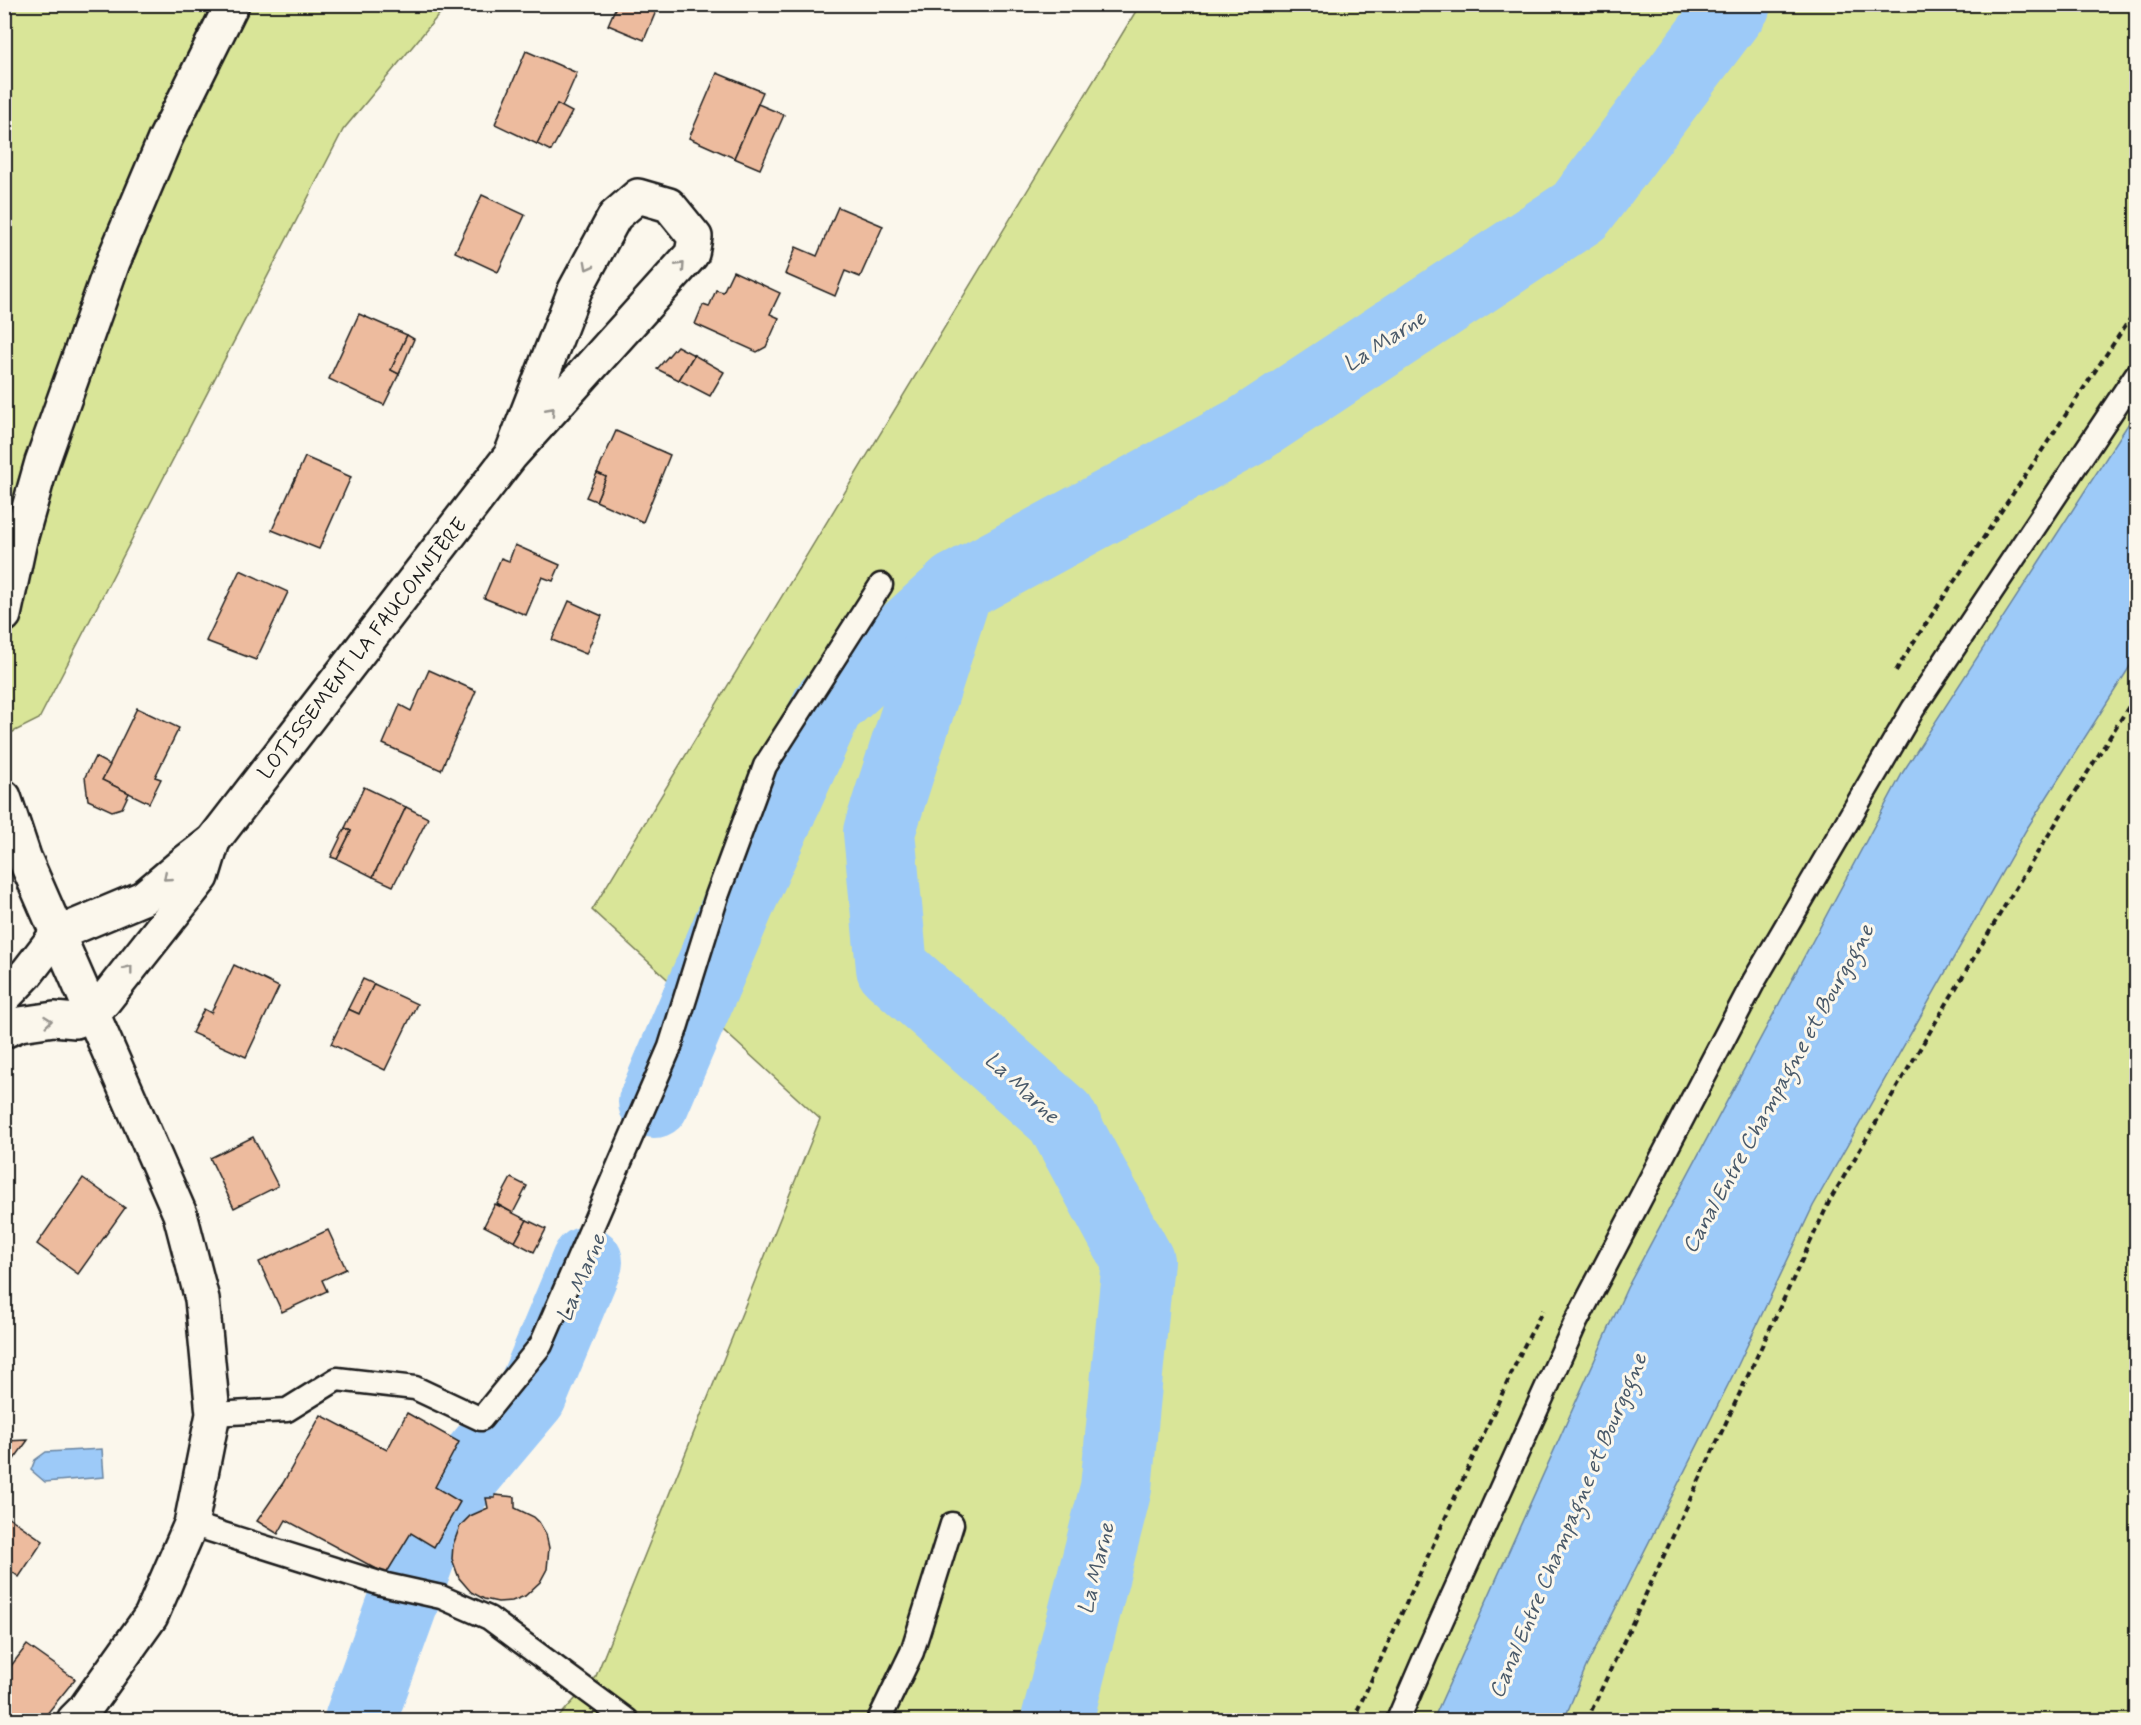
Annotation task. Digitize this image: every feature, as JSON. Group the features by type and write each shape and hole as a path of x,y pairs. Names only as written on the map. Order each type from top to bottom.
{"street":[{"path":"4,615 20,540 42,462 113,262 165,139 232,4"},
{"name":"LOTISSEMENT LA FAUCONNIÈRE","path":"213,841 511,455 692,254 695,237 669,205 638,196 615,216 575,290 511,455"},
{"path":"4,797 24,857 180,1214 202,1299 213,1414 191,1524 151,1616 84,1710 74,1720"},
{"path":"4,997 27,973 57,934 143,898 213,841"},
{"path":"4,1031 20,1024 54,1019 76,1021 92,1014 202,877 213,841"}],"lane":[{"path":"1398,1720 1425,1655 1576,1322 1754,981 1913,709 2136,375"},
{"path":"213,1414 287,1410 337,1379 415,1388 481,1419 489,1410 540,1345 665,1058 717,896 765,766 881,585"},
{"path":"191,1524 382,1584 441,1597 489,1618 627,1720"},
{"path":"879,1720 912,1652 952,1524"}],"path":[{"path":"1587,1720 1830,1200 2016,887 2136,695"}],"green space":[{"path":"5,5 447,5 343,130 39,719 5,736"},
{"path":"1137,5 2136,5 2136,1720 556,1720 596,1676 820,1119 592,910 1139,6"}],"water":[{"name":"Canal Entre Champagne et Bourgogne","path":"2136,412 2136,657 2026,830 1813,1206 1738,1365 1586,1667 1564,1720 1433,1720 1627,1288 1903,772"},
{"path":"102,1449 104,1477 45,1482 31,1470 35,1460 46,1452"}],"building":[{"path":"617,4 659,4 644,40 608,25"},
{"path":"526,51 577,73 562,107 557,104 537,144 495,124"},
{"path":"717,73 763,92 734,158 689,138"},
{"path":"557,104 572,112 551,151 537,144"},
{"path":"758,104 784,115 760,169 734,158"},
{"path":"482,195 525,215 498,272 455,252"},
{"path":"838,207 883,226 860,277 845,271 835,296 785,274 796,247 817,256"},
{"path":"733,271 780,293 770,314 779,318 766,347 757,352 695,324 703,305 709,307 716,290 723,292"},
{"path":"359,314 407,335 391,370 399,374 384,405 329,379"},
{"path":"407,335 414,339 399,374 391,370"},
{"path":"677,346 694,355 679,380 657,369"},
{"path":"694,355 724,372 710,396 679,380"},
{"path":"616,431 670,455 643,522 596,501 606,477 597,473"},
{"path":"305,457 351,477 319,549 272,530"},
{"path":"597,473 606,477 596,501 586,497"},
{"path":"515,545 560,565 553,581 542,577 526,615 484,598 501,558 509,561"},
{"path":"240,570 288,592 256,660 206,641"},
{"path":"569,601 602,616 586,654 552,640"},
{"path":"429,670 476,691 441,770 383,744 400,705 411,711"},
{"path":"137,708 179,728 155,777 161,779 149,803 102,780"},
{"path":"95,757 110,765 102,780 129,793 122,808 112,811 88,800 85,777"},
{"path":"364,787 406,807 373,877 337,859 351,831 345,828"},
{"path":"406,807 428,818 393,886 373,877"},
{"path":"345,828 351,831 337,859 331,857"},
{"path":"234,965 279,987 246,1057 192,1033 204,1009 211,1013"},
{"path":"363,979 374,984 359,1014 348,1009"},
{"path":"374,984 417,1004 385,1070 331,1044 348,1009 359,1014"},
{"path":"253,1137 278,1186 234,1208 210,1158"},
{"path":"83,1178 125,1208 78,1274 37,1244"},
{"path":"511,1178 527,1186 513,1213 497,1204"},
{"path":"495,1204 527,1220 515,1242 484,1226"},
{"path":"527,1220 546,1229 534,1252 515,1242"},
{"path":"328,1230 346,1269 322,1280 327,1291 282,1312 259,1262"},
{"path":"407,1413 459,1442 435,1487 460,1502 434,1547 411,1533 386,1574 286,1520 278,1534 257,1521 283,1483 321,1415 387,1450"},
{"path":"28,1440 4,1473 4,1441"},
{"path":"495,1495 515,1497 515,1508 539,1522 546,1534 549,1548 547,1569 540,1582 525,1596 512,1601 498,1602 484,1599 471,1592 459,1578 452,1559 453,1545 460,1526 470,1516 488,1508 486,1498 495,1498"},
{"path":"4,1514 43,1541 19,1577 4,1566"},
{"path":"27,1645 75,1679 42,1720 4,1720 4,1675"}],"waterway":[{"name":"La Marne","path":"1057,1720 1116,1488 1138,1261 1061,1118 892,968 879,832 957,588 1247,431 1580,211 1735,4"},
{"name":"La Marne","path":"654,1102 741,898 828,705 957,588"},
{"name":"La Marne","path":"448,1495 531,1396 587,1262"},
{"name":"La Marne","path":"360,1720 425,1541"}]}
